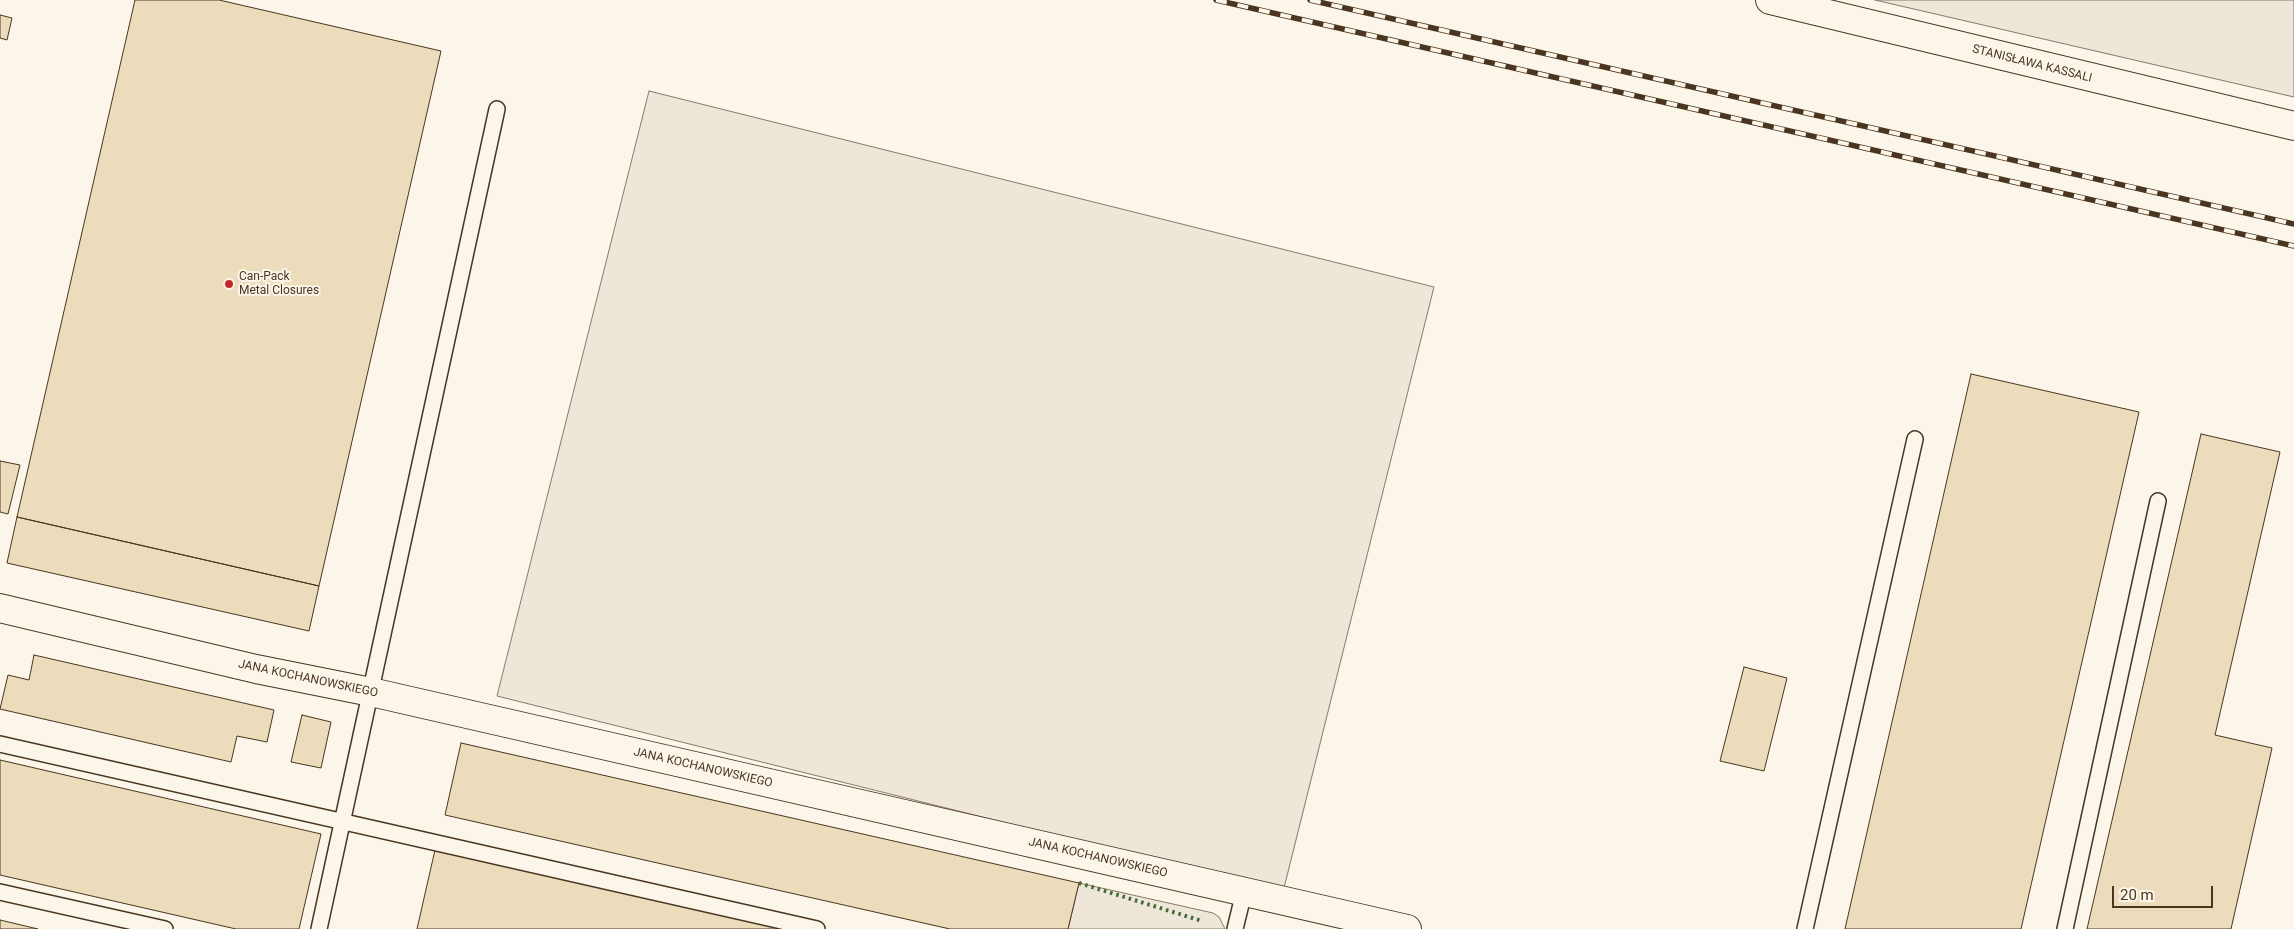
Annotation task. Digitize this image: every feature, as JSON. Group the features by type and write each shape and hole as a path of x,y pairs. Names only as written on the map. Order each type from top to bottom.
{"street":[{"name":"STANISŁAWA KASSALI","path":"1770,0 2294,126"},
{"name":"JANA KOCHANOWSKIEGO","path":"0,608 256,669 371,692 1407,929"}],"lane":[{"path":"319,929 497,108"},
{"path":"1805,929 1915,439"},
{"path":"2065,929 2158,501"},
{"path":"0,744 343,820 817,929"},
{"path":"0,892 164,929"},
{"path":"1235,929 1244,892"}],"shaded area":[{"path":"1875,0 2294,0 2294,97"},
{"path":"649,91 1434,287 1283,892 497,696"},
{"path":"1079,883 1213,913 1219,917 1225,929 1068,929"}],"building":[{"name":"Can-Pack Metal Closures","path":"135,0 219,0 441,51 319,586 17,517"},
{"path":"0,15 12,18 7,40 0,38"},
{"path":"1971,374 2139,412 2021,929 1845,929"},
{"path":"2201,434 2280,452 2215,735 2272,748 2231,929 2087,929"},
{"path":"0,461 20,465 8,514 0,512"},
{"path":"17,517 319,586 309,631 7,563"},
{"path":"34,655 274,710 267,742 237,736 231,762 0,709 8,675 29,680"},
{"path":"1744,667 1787,678 1764,771 1720,761"},
{"path":"302,715 331,722 321,768 291,762"},
{"path":"461,743 1079,883 1068,929 950,929 445,815"},
{"path":"0,760 321,834 299,929 236,929 0,875"},
{"path":"435,850 794,929 417,929"},
{"path":"0,920 38,929 0,929"}],"railway":[{"path":"1216,0 2294,246"},
{"path":"1310,0 2294,224"}],"hedge":[{"path":"1079,883 1202,921"}],"place":[{"name":"Can-Pack Metal Closures","path":"229,284"}]}
